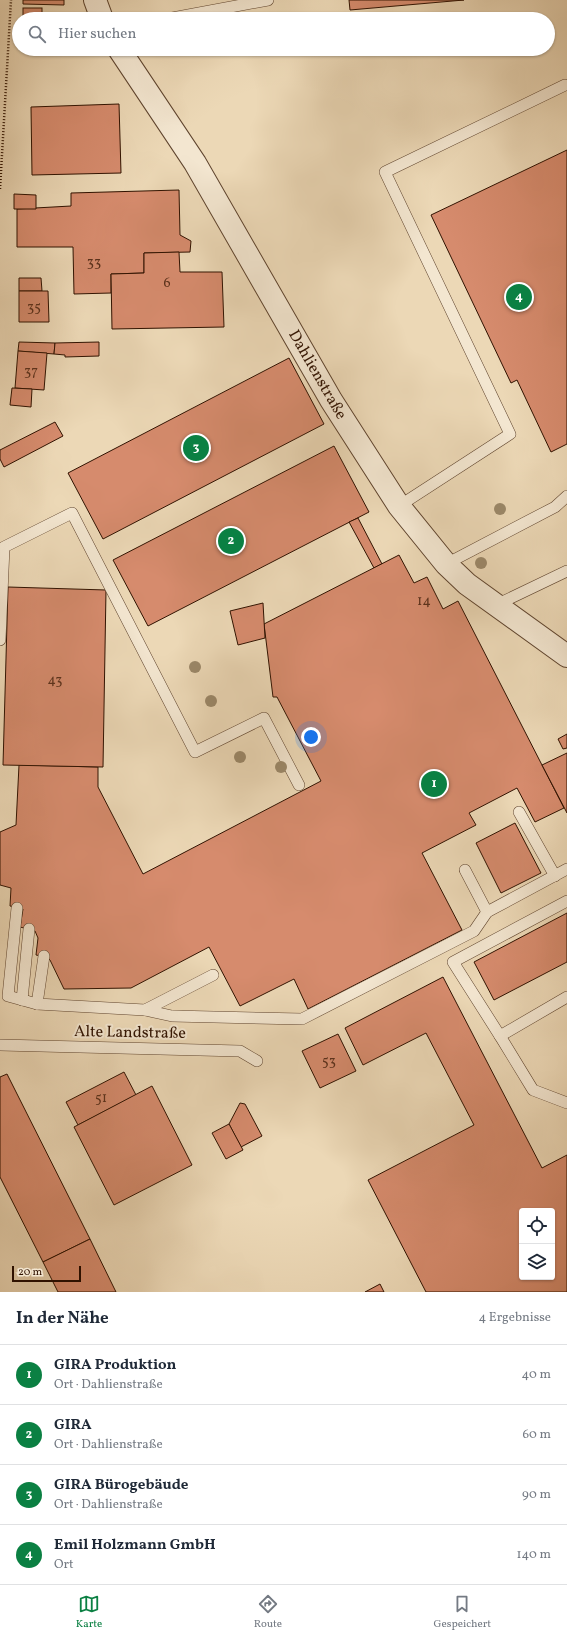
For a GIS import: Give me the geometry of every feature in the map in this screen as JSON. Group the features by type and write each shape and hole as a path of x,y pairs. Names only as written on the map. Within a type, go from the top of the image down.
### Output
{"street":[{"path":"95,0 99,12"},
{"name":"Dahlienstraße","path":"124,56 196,163 331,400 397,503 446,564 467,584 567,656"}],"lane":[{"path":"204,12 268,0"},
{"path":"397,503 510,434 385,172 565,85"},
{"path":"446,564 555,507 567,496"},
{"path":"0,640 4,547 72,513 195,752 264,718 299,785"},
{"path":"496,605 567,571"},
{"path":"519,812 555,876"},
{"path":"18,908 4,993 37,1004 145,1010 172,1016 302,1019 474,931 487,912 567,869"},
{"path":"465,870 487,912"},
{"path":"567,901 453,962 534,1090 567,1103"},
{"path":"22,1000 30,929"},
{"path":"37,1004 44,956"},
{"path":"145,1010 213,975"},
{"path":"500,1036 567,997"},
{"name":"Alte Landstraße","path":"0,1045 240,1051 257,1061"}],"path":[{"path":"0,189 11,0"}],"building":[{"path":"23,0 64,0 64,5 23,4"},
{"path":"349,0 464,0 350,10"},
{"path":"23,8 42,8 42,12 23,12"},
{"path":"119,104 121,173 32,175 31,107"},
{"path":"567,150 567,444 551,452 517,380 511,383 431,215"},
{"path":"179,190 180,235 191,241 190,252 144,253 144,273 111,274 111,293 74,294 73,247 17,247 17,209 71,206 71,193"},
{"path":"14,194 36,195 36,209 14,209"},
{"path":"179,252 180,272 222,272 224,327 112,329 111,274 144,273 144,253"},
{"path":"19,278 41,278 42,291 19,291"},
{"path":"19,291 48,291 49,322 19,322"},
{"path":"19,342 55,343 54,354 18,351"},
{"path":"99,342 99,356 65,357 65,355 54,354 55,343"},
{"path":"18,351 47,353 44,390 15,388"},
{"path":"289,358 324,424 103,539 68,473"},
{"path":"12,388 32,389 31,407 10,405"},
{"path":"55,422 63,436 4,467 0,459 0,450"},
{"path":"334,446 369,512 148,626 113,560"},
{"path":"358,518 382,564 374,568 349,522"},
{"path":"399,555 414,583 427,577 443,609 458,601 564,808 535,822 517,788 469,813 476,825 422,853 462,930 308,1009 294,979 240,1006 209,947 131,988 64,989 50,960 47,957 36,955 38,938 35,931 20,927 23,909 10,906 11,888 0,885 0,832 16,825 19,765 98,767 98,787 143,874 321,781 277,697 273,697 264,624"},
{"path":"8,587 106,590 103,767 3,765"},
{"path":"263,603 265,638 238,645 230,611"},
{"path":"567,734 567,748 563,749 558,739"},
{"path":"567,753 567,813 542,765"},
{"path":"515,823 541,873 501,893 476,843"},
{"path":"567,913 567,962 494,1000 474,962"},
{"path":"443,977 542,1168 567,1155 567,1292 426,1292 368,1180 474,1125 426,1033 363,1065 345,1028"},
{"path":"338,1034 356,1071 320,1088 302,1051"},
{"path":"124,1072 136,1095 78,1125 66,1102"},
{"path":"7,1074 90,1239 43,1262 0,1177 0,1077"},
{"path":"152,1086 192,1165 114,1205 74,1127"},
{"path":"240,1103 245,1104 262,1136 241,1147 229,1124"},
{"path":"229,1124 243,1150 226,1159 212,1133"},
{"path":"90,1239 116,1292 58,1292 43,1262"},
{"path":"380,1284 384,1292 365,1292"}],"place":[{"name":"Emil Holzmann GmbH","path":"519,297"},
{"name":"GIRA Bürogebäude","path":"196,448"},
{"name":"GIRA","path":"231,541"},
{"name":"GIRA Produktion","path":"434,784"}]}
